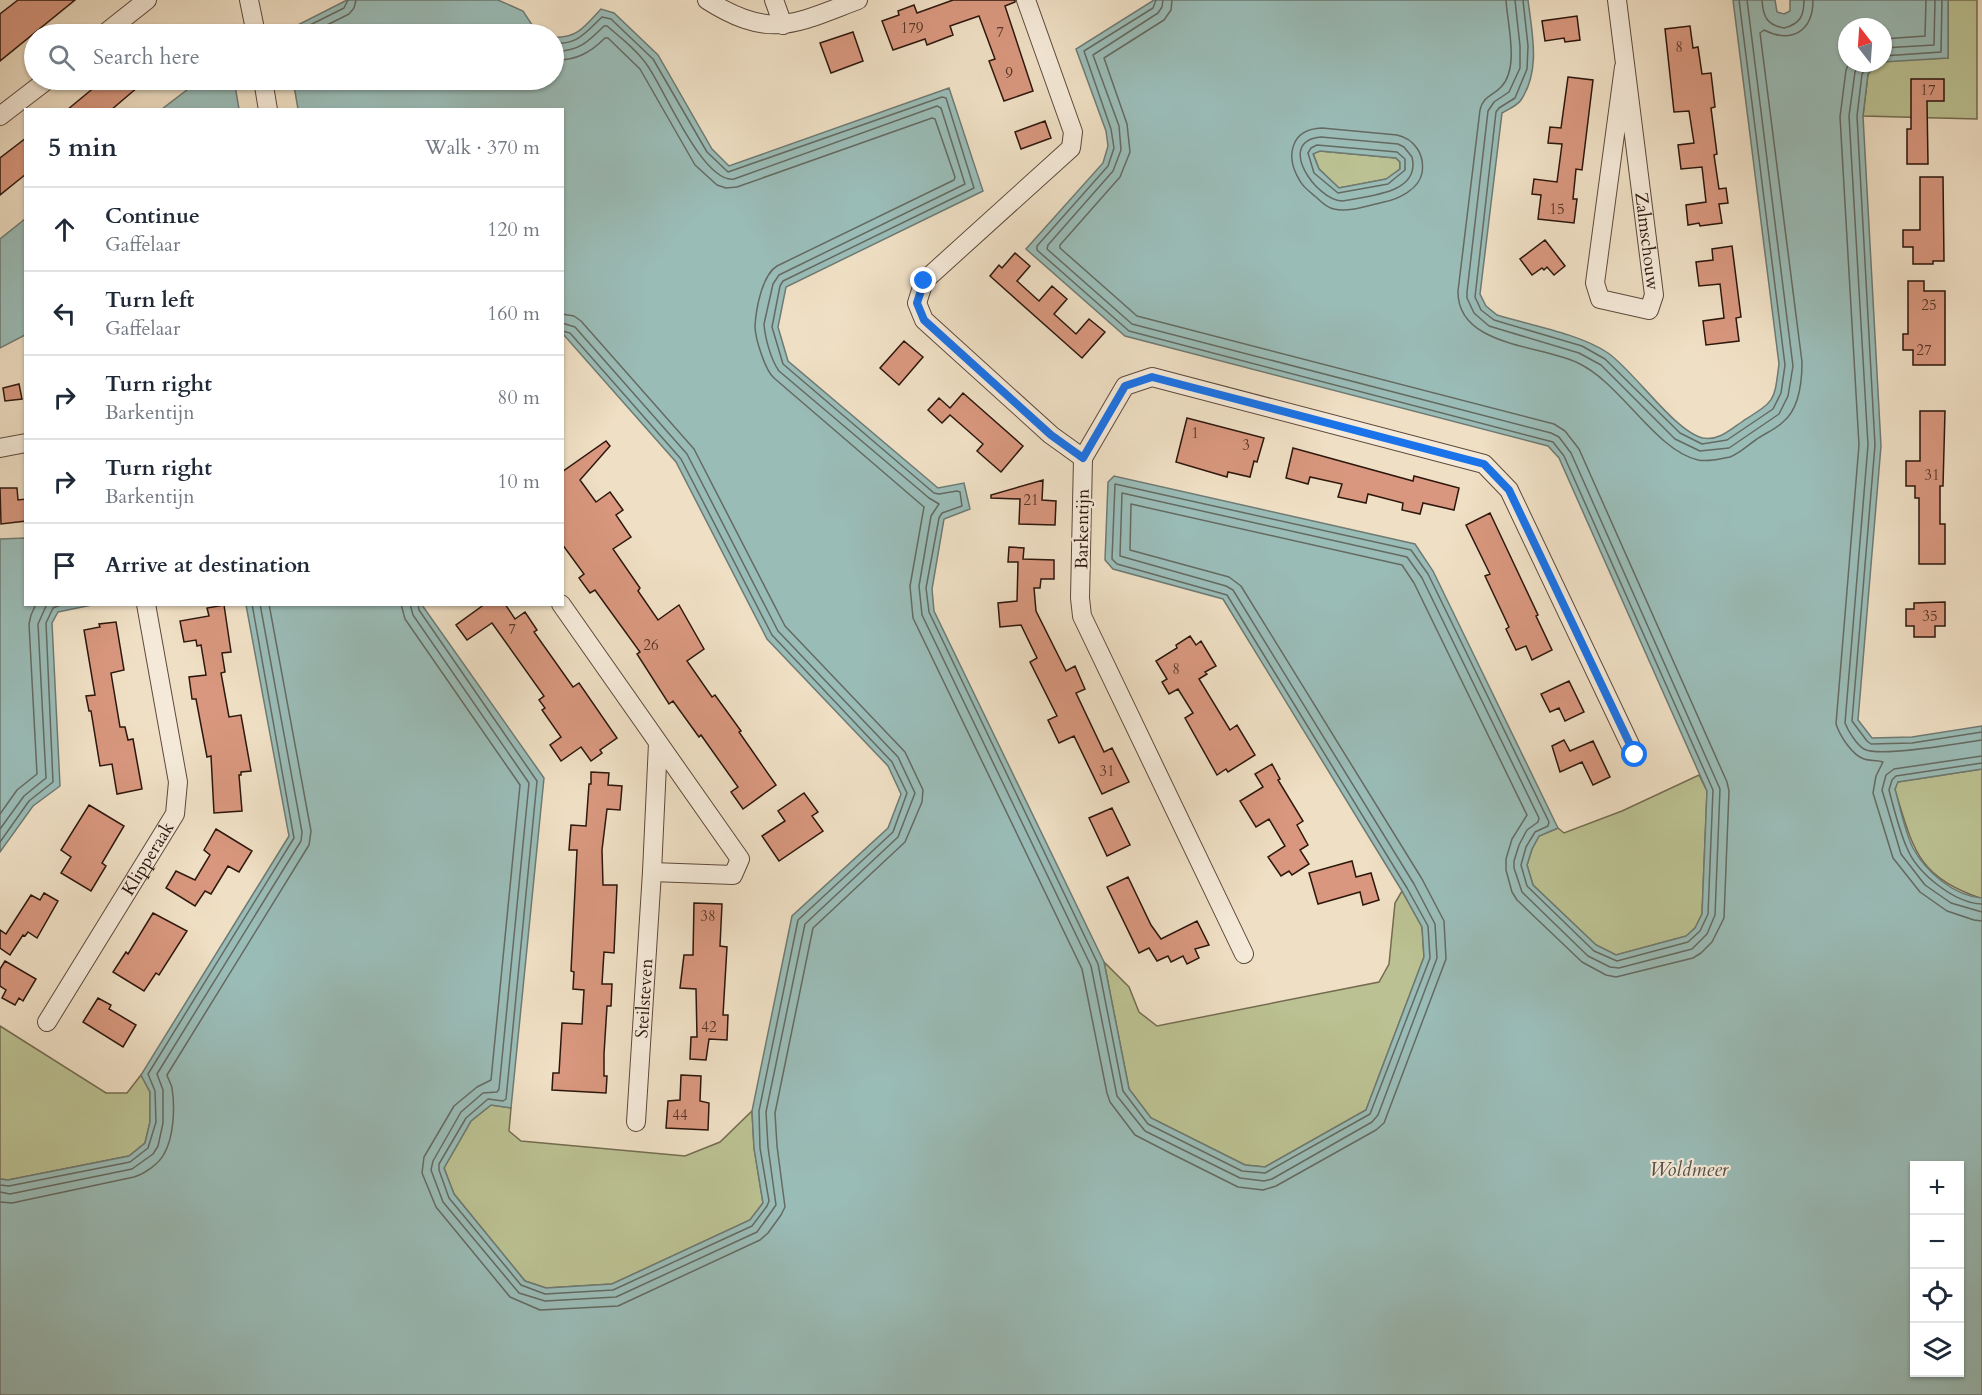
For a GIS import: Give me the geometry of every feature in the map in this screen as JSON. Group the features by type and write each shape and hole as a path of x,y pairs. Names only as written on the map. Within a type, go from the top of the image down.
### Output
{"street":[{"path":"117,24 147,0"},
{"path":"707,0 729,14 756,24 783,25 858,0"},
{"path":"774,0 783,25"},
{"path":"1026,0 1073,132 1071,148 924,281 917,303 924,320 1051,435 1083,458 1125,386 1152,377 1484,464 1509,490 1635,755"},
{"name":"Zalmschouw","path":"1617,0 1654,295 1648,310 1600,299 1595,284 1624,67"},
{"path":"253,1 255,24"},
{"path":"0,116 34,90"},
{"path":"265,90 268,108"},
{"path":"0,448 24,443"},
{"name":"Barkentijn","path":"1083,458 1080,598 1082,616 1244,954"},
{"name":"Klipperaak","path":"47,1022 175,814 178,782 146,606"},
{"path":"562,606 740,859 733,875 652,872"},
{"name":"Steilsteven","path":"636,1122 658,743"}],"green space":[{"path":"1948,0 1977,0 1977,119 1863,116 1870,72 1892,72 1892,61 1948,58"},
{"path":"1320,151 1396,158 1400,162 1400,169 1387,179 1339,188 1319,169 1313,153"},
{"path":"1982,769 1982,898 1980,898 1959,890 1930,870 1913,844 1895,790 1897,782"},
{"path":"1699,775 1707,791 1702,914 1695,928 1687,936 1616,955 1596,945 1533,885 1527,865 1539,836 1558,828 1564,833 1622,811"},
{"path":"1402,891 1422,927 1424,957 1366,1110 1265,1167 1245,1165 1151,1118 1129,1089 1104,962 1129,987 1139,1012 1157,1026 1379,982 1389,964 1395,903"},
{"path":"0,1026 106,1093 127,1093 141,1075 150,1092 150,1122 145,1143 129,1156 8,1180 0,1179"},
{"path":"491,1105 511,1108 509,1131 521,1141 685,1156 720,1142 752,1111 754,1148 763,1203 750,1220 612,1284 546,1288 525,1281 454,1194 444,1168 471,1121"}],"water":[{"path":"347,0 498,0 523,11 531,24 300,24"},
{"name":"Woldmeer","path":"1154,0 1528,0 1533,38 1533,64 1527,88 1521,100 1502,113 1480,294 1486,306 1497,315 1569,335 1597,346 1618,362 1680,425 1703,438 1714,438 1724,434 1768,404 1776,386 1779,364 1733,0 1775,0 1777,12 1784,14 1790,11 1790,0 1948,0 1948,58 1892,61 1892,18 1838,18 1838,72 1870,72 1863,116 1881,446 1858,720 1872,738 1912,737 1982,726 1982,769 1898,782 1895,789 1910,842 1925,866 1951,888 1982,898 1982,1395 0,1395 0,1179 8,1180 129,1156 145,1143 150,1122 150,1092 141,1075 289,836 246,606 423,606 544,778 511,1108 491,1105 471,1121 444,1168 454,1194 525,1281 546,1288 612,1284 750,1220 763,1203 754,1148 752,1111 792,916 888,828 901,794 888,766 767,639 676,462 564,335 564,108 298,108 295,90 564,90 564,37 580,30 601,9 614,13 658,55 712,149 729,166 949,88 983,191 786,287 778,327 788,361 938,488 964,483 970,509 944,519 932,589 934,611 1104,962 1129,1089 1151,1118 1245,1165 1265,1167 1366,1110 1424,957 1422,927 1402,891 1223,599 1113,569 1105,560 1108,482 1114,476 1415,544 1433,571 1558,828 1539,836 1532,849 1527,865 1533,885 1596,945 1616,955 1686,936 1695,928 1702,914 1707,791 1559,458 1548,446 1125,336 1026,249 1103,163 1108,146 1106,131 1076,49","holes":["1320,151 1396,158 1400,162 1400,169 1386,179 1339,188 1319,169 1313,154"]},
{"path":"187,90 236,90 239,108 163,108"},
{"path":"24,220 24,336 0,348 0,239"},
{"path":"24,538 24,606 87,606 58,612 52,623 60,786 33,806 0,852 0,539"}],"building":[{"path":"18,0 75,0 45,24 24,24 24,41 0,61 0,14"},
{"path":"953,0 1015,0 1005,6 1033,91 1004,101 989,61 995,59 979,16 950,26 953,35 927,45 925,39 893,50 882,21 899,15 898,11 914,5 917,13"},
{"path":"1577,16 1580,40 1565,42 1564,38 1545,41 1542,21"},
{"path":"1690,26 1693,48 1698,47 1702,74 1711,73 1715,107 1711,108 1717,154 1714,155 1719,189 1726,188 1728,203 1719,204 1722,223 1700,226 1699,223 1688,225 1686,205 1706,202 1702,167 1681,169 1678,145 1694,143 1689,111 1674,112 1665,29"},
{"path":"853,32 863,61 831,73 820,43"},
{"path":"1568,77 1593,80 1582,170 1576,169 1573,199 1577,199 1574,223 1538,219 1541,195 1532,194 1534,179 1557,182 1562,144 1548,143 1550,127 1561,128"},
{"path":"1911,79 1944,79 1944,101 1927,101 1928,164 1907,164 1907,129 1911,129"},
{"path":"91,90 134,90 113,108 69,108"},
{"path":"1045,121 1051,138 1021,149 1015,132"},
{"path":"24,140 24,176 0,195 0,158"},
{"path":"1920,177 1943,177 1944,261 1933,261 1933,264 1913,264 1913,247 1903,247 1903,230 1920,230"},
{"path":"1545,240 1565,266 1554,275 1547,267 1532,275 1520,259"},
{"path":"1732,246 1741,317 1736,318 1739,341 1706,345 1703,321 1724,318 1720,284 1699,286 1696,262 1713,260 1712,249"},
{"path":"1015,253 1030,266 1017,281 1039,301 1052,286 1067,299 1054,314 1076,334 1089,319 1105,332 1082,358 990,276 999,265 1002,268"},
{"path":"1908,281 1924,281 1924,291 1945,291 1945,365 1913,365 1913,350 1903,350 1903,334 1908,334"},
{"path":"904,341 923,357 899,385 880,368"},
{"path":"19,384 22,399 5,401 3,388"},
{"path":"963,393 1023,446 1001,472 977,451 983,444 950,415 942,423 928,410 939,398 950,408"},
{"path":"1920,411 1945,411 1940,524 1945,524 1945,564 1919,564 1919,498 1915,498 1915,486 1906,486 1906,461 1920,461"},
{"path":"1187,418 1264,438 1250,477 1228,472 1227,477 1176,462"},
{"path":"606,441 610,446 580,480 596,502 610,492 623,510 616,515 631,537 613,549 640,588 638,591 658,620 679,605 704,649 687,661 712,697 715,695 741,731 739,732 776,785 743,809 731,792 738,787 701,735 699,737 673,701 669,704 637,654 640,652 595,590 590,593 579,578 584,574 564,547 564,471"},
{"path":"1293,448 1413,481 1414,476 1459,488 1454,510 1423,503 1420,514 1402,510 1403,503 1368,494 1366,503 1338,497 1342,484 1310,477 1308,484 1286,478"},
{"path":"1043,480 1042,500 1056,501 1055,525 1019,524 1020,499 991,498 991,495"},
{"path":"0,488 17,488 18,500 24,499 24,521 1,524"},
{"path":"1490,513 1552,650 1532,660 1526,646 1516,650 1506,629 1509,627 1485,576 1490,574 1466,525"},
{"path":"1009,547 1024,548 1023,559 1054,560 1054,579 1041,579 1040,588 1034,588 1036,611 1066,671 1075,666 1085,689 1076,693 1104,752 1112,748 1129,782 1102,794 1074,736 1059,743 1048,720 1057,716 1030,662 1037,658 1021,625 1000,627 998,603 1017,601 1018,562 1008,562"},
{"path":"1945,602 1945,626 1935,626 1935,637 1914,637 1914,626 1906,626 1906,609 1914,609 1914,603"},
{"path":"224,606 231,652 222,653 225,672 221,673 229,717 241,715 251,771 241,772 239,775 242,811 214,813 211,756 207,757 196,699 192,699 189,677 206,675 201,645 197,646 196,640 184,642 180,621 209,616 207,608"},
{"path":"482,606 506,606 515,619 525,612 537,630 534,632 573,687 579,683 617,738 600,750 602,753 591,761 581,747 561,761 550,745 561,737 542,710 545,708 539,700 544,696 492,623 467,640 456,625"},
{"path":"116,622 124,670 111,673 120,727 125,727 128,740 133,739 142,789 117,794 112,764 100,766 91,711 89,711 86,696 95,695 84,630 100,627 99,624"},
{"path":"1190,636 1196,645 1201,641 1216,666 1205,672 1207,674 1199,679 1230,730 1237,725 1255,755 1228,772 1226,769 1217,775 1185,718 1193,713 1178,689 1169,694 1162,682 1167,679 1156,661 1177,648 1176,645"},
{"path":"1569,681 1584,712 1565,721 1559,708 1550,712 1541,694"},
{"path":"1564,740 1570,751 1593,741 1610,777 1593,785 1582,762 1560,772 1552,746"},
{"path":"1272,764 1280,779 1278,780 1303,821 1297,825 1308,845 1300,850 1309,864 1292,875 1289,871 1281,876 1268,857 1285,846 1269,819 1256,827 1240,801 1263,787 1255,774"},
{"path":"591,772 609,773 608,785 622,786 620,810 607,809 602,850 603,885 617,885 614,953 604,952 602,984 612,984 611,1006 607,1006 604,1054 604,1076 607,1076 606,1093 552,1090 553,1073 559,1073 562,1023 582,1024 584,990 573,989 574,972 571,971 577,850 569,850 571,825 586,826"},
{"path":"804,793 818,812 812,816 823,831 779,861 762,836 785,821 778,811"},
{"path":"89,805 124,826 102,863 106,866 91,891 61,873 71,857 61,850"},
{"path":"1112,808 1130,845 1107,856 1089,818"},
{"path":"216,829 252,851 239,872 228,866 211,894 205,891 195,906 166,888 176,871 195,880 210,855 204,850"},
{"path":"1352,861 1356,877 1371,873 1379,900 1363,905 1360,892 1318,904 1309,873"},
{"path":"1128,877 1151,925 1161,939 1197,921 1209,945 1195,949 1199,958 1187,964 1183,956 1171,962 1168,956 1157,961 1149,948 1139,953 1107,887"},
{"path":"44,893 58,901 37,938 28,932 25,936 23,935 10,955 0,948 0,930 6,934 31,895 40,900"},
{"path":"694,903 722,904 720,946 727,947 723,1015 728,1015 727,1040 709,1039 706,1060 690,1059 691,1037 697,1037 696,989 680,988 684,955 693,955"},
{"path":"153,913 187,931 159,975 156,973 144,991 113,972 126,952 128,954"},
{"path":"5,961 36,979 23,1001 19,998 15,1005 2,998 6,990 0,986 0,969"},
{"path":"98,998 111,1005 109,1009 136,1025 123,1047 83,1022"},
{"path":"681,1075 701,1076 700,1101 709,1103 708,1130 666,1128 668,1101 680,1100"}],"route":[{"path":"924,281 917,303 924,320 1051,435 1083,458 1125,386 1152,377 1484,464 1509,490 1635,755"}]}
